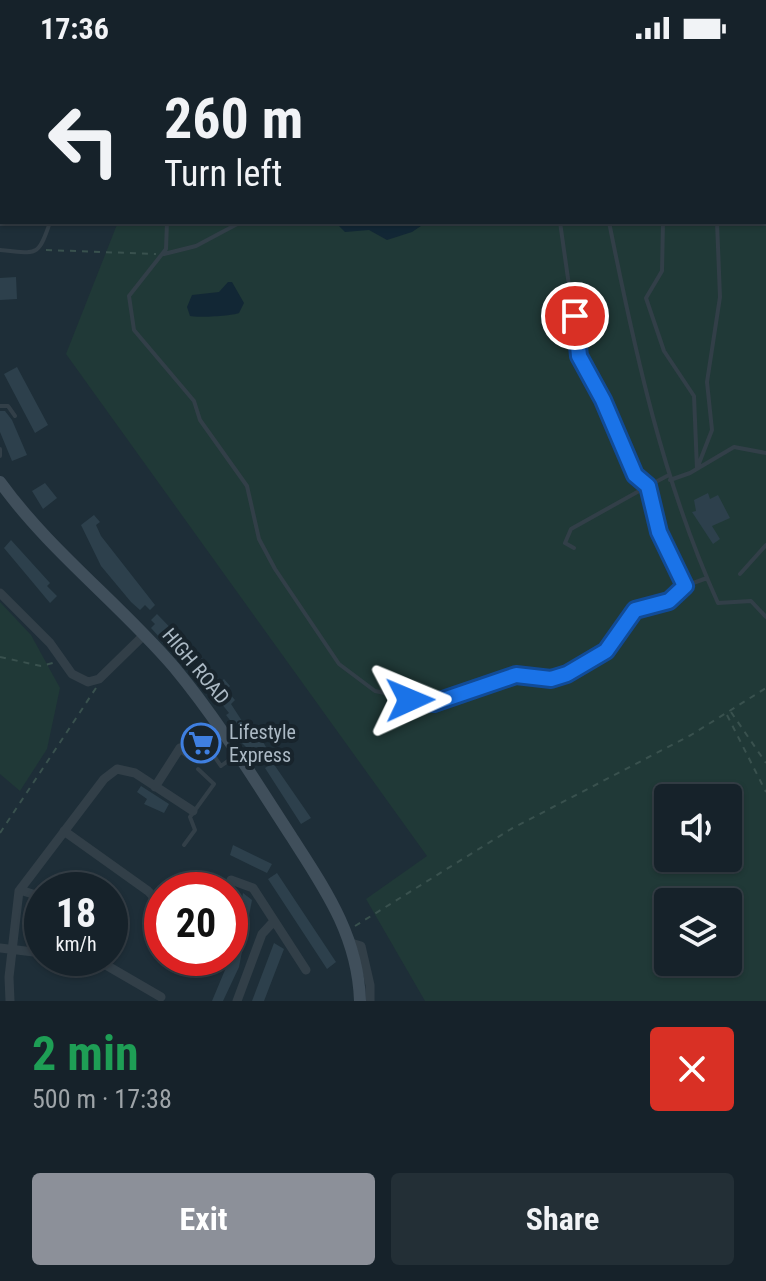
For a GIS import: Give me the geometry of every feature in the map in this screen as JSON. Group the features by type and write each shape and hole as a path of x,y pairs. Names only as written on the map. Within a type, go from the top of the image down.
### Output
{"main road":[{"name":"HIGH ROAD","path":"0,482 23,511 144,635 222,730 330,897 349,936 360,1001"}],"street":[{"path":"0,593 50,643 61,661 88,682 99,679 144,635"},
{"path":"155,787 180,748 193,757"},
{"path":"10,1001 11,949 20,890 104,779 117,769 135,773 193,811"},
{"path":"64,831 144,888"},
{"path":"248,886 253,888 306,970"},
{"path":"20,890 24,891"},
{"path":"237,1001 262,934 274,921"},
{"name":"HIGH ROAD","path":"349,936 365,954 370,1001"},
{"path":"0,948 24,951"},
{"path":"125,976 161,997"}],"lane":[{"path":"0,250 35,253 41,249 49,224"},
{"path":"167,224 169,235 164,254 129,296 134,330 194,401 203,425 243,478 253,500 259,539 275,569 339,664 375,691 434,703 516,675 557,678 606,651 635,610 669,601 685,586 707,578"},
{"path":"164,254 196,246 237,224"},
{"path":"560,224 579,356 603,400 635,475 648,486 659,532 685,586"},
{"path":"609,224 668,478 707,578 718,603 751,601 766,617"},
{"path":"663,224 662,271 647,294 647,305 664,351 694,396 697,469"},
{"path":"697,469 712,430 707,382 720,297 717,224"},
{"path":"0,406 8,406 15,416"},
{"path":"574,548 565,543 571,529 648,486 697,469 734,447 766,453"},
{"path":"0,449 0,456"},
{"path":"740,574 766,545"},
{"path":"222,730 205,743 221,766 238,754"},
{"path":"184,845 195,830 189,820 193,811 214,784 198,769"}],"path":[{"path":"41,249 164,254"},
{"path":"0,657 41,666 61,661"},
{"path":"0,833 22,795 94,694 99,679"},
{"path":"349,936 511,829 729,714 766,688"},
{"path":"729,714 766,763"},
{"path":"729,714 766,792"}],"green space":[{"path":"117,224 766,224 766,1001 425,1001 366,899 427,856 66,354"},
{"path":"0,602 31,635 60,688 47,749 20,791 0,774"}],"water":[{"path":"337,224 424,224 412,232 387,240 369,230 345,232"},
{"path":"228,282 232,282 244,303 239,313 190,316 187,307 192,295 219,292"}],"building":[{"path":"16,277 17,299 0,300 0,278"},
{"path":"17,367 48,425 35,433 4,374"},
{"path":"0,411 5,411 12,420 27,455 12,461 0,432"},
{"path":"45,483 57,498 43,509 32,491"},
{"path":"708,493 710,499 718,495 730,518 712,526 720,539 713,544 692,512 696,511 694,500"},
{"path":"94,515 100,522 96,525 101,536 155,605 150,610 145,605 140,610 131,602 101,566 81,525"},
{"path":"11,540 50,583 47,586 57,596 50,603 4,548"},
{"path":"157,614 189,647 192,645 221,682 224,679 230,686 226,690 235,700 231,704 255,741 260,737 266,747 254,755 238,739 236,735 240,733 226,715 229,713 221,703 216,706 211,699 213,696 151,628 155,624 151,620"},
{"path":"273,763 311,818 301,824 265,768"},
{"path":"141,786 169,804 164,813 144,804 147,799 137,792"},
{"path":"233,845 272,864 267,873 230,855"},
{"path":"277,873 336,962 327,969 268,879"},
{"path":"248,897 252,900 248,921"},
{"path":"274,943 284,949 264,1001 252,1001"},
{"path":"222,976 235,976 223,1001 212,1001"}],"place":[{"name":"Lifestyle Express","path":"201,743"}],"route":[{"path":"410,700 434,703 516,675 530,674 551,679 567,674 606,651 635,610 669,601 683,591 685,586 672,553 656,525 648,486 637,479 611,426 603,400 579,356 575,316"}]}
